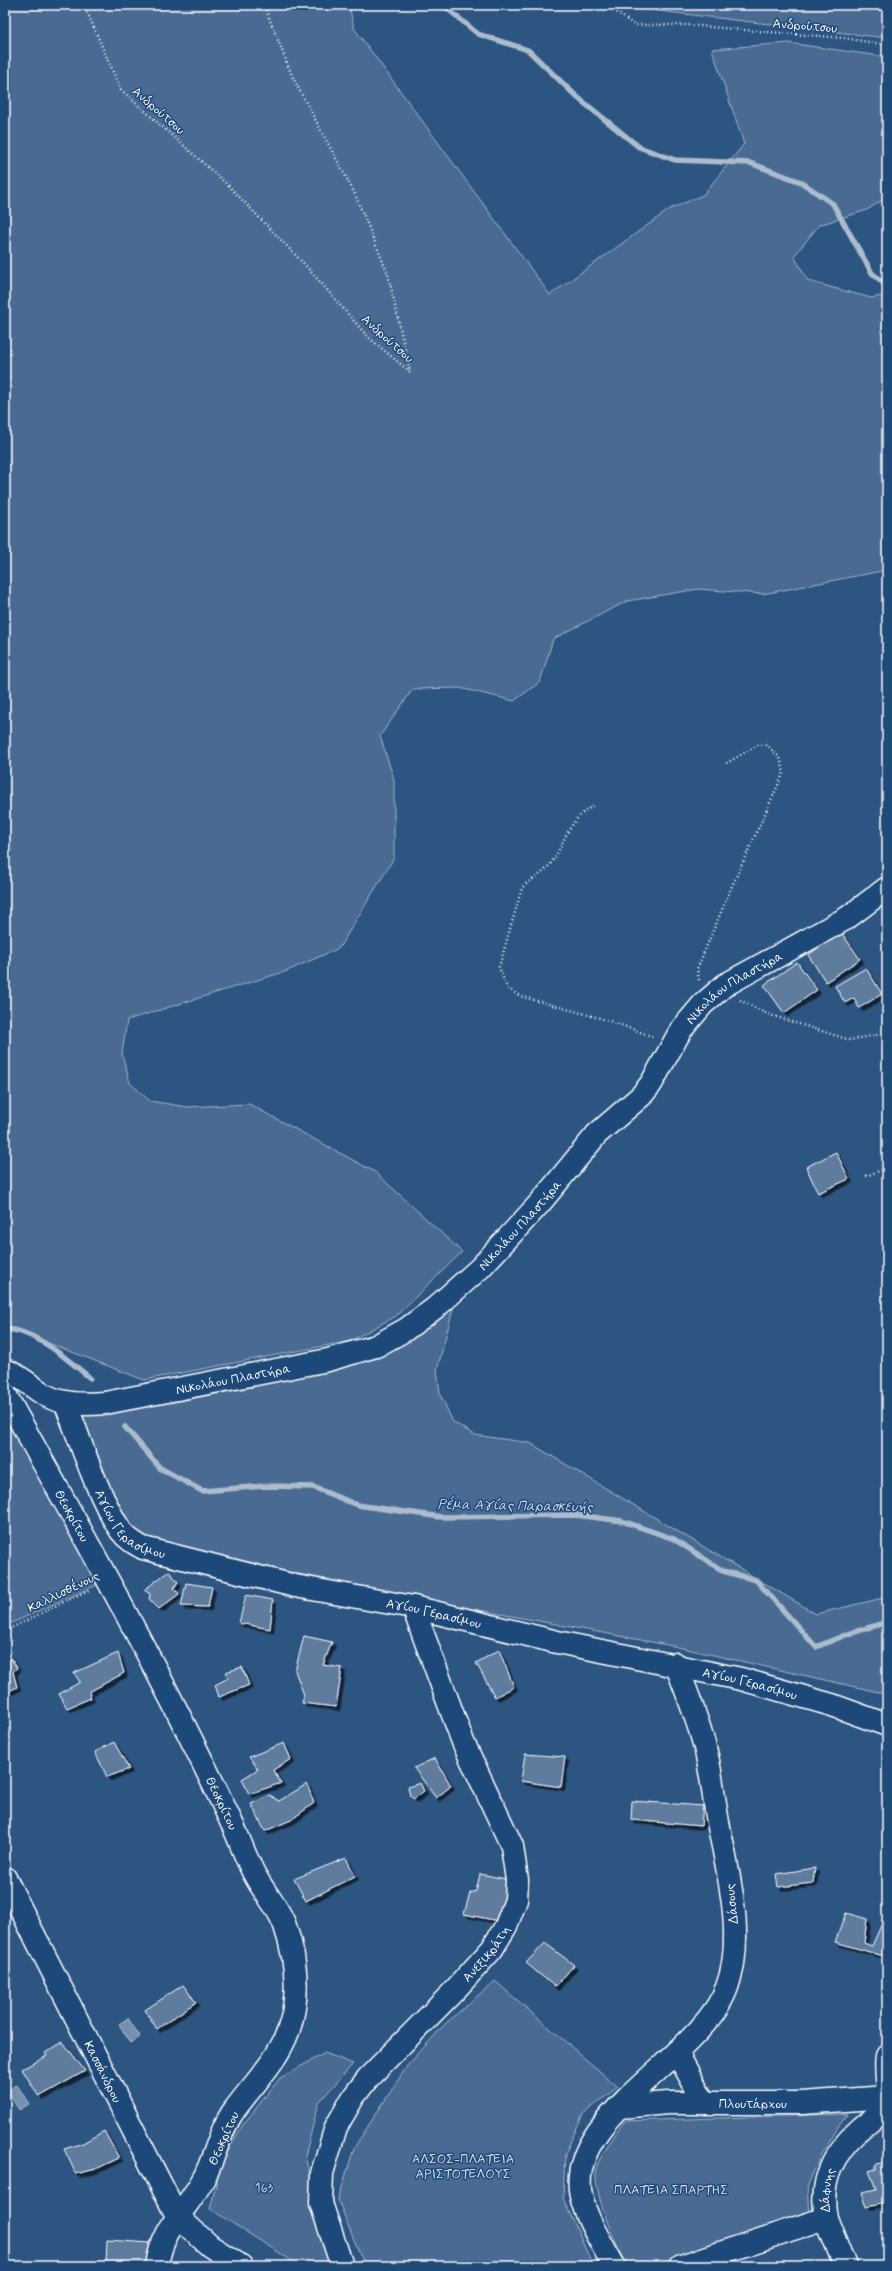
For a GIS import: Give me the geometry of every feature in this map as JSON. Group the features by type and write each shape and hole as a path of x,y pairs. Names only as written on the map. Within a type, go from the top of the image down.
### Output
{"street":[{"name":"Νικολάου Πλαστήρα","path":"5,1370 19,1375 39,1392 65,1402 76,1404 105,1403 328,1360 376,1346 405,1330 435,1308 480,1268 540,1203 598,1134 641,1096 658,1072 672,1044 703,1004 726,985 847,918 887,888"},
{"name":"Θεοκρίτου","path":"5,1394 108,1580 197,1748 258,1881 283,1920 290,1942 294,1970 295,2002 285,2040 268,2068 229,2118 204,2178 178,2216"},
{"name":"Αγίου Γερασίμου","path":"65,1402 108,1505 121,1530 134,1544 155,1551 296,1586 413,1608 557,1642 676,1664 741,1679 824,1702 887,1725"},
{"name":"Ανεξικράτη","path":"342,2266 321,2203 322,2173 336,2127 351,2101 368,2078 420,2026 492,1949 510,1918 517,1890 515,1858 507,1833 463,1742 413,1608"},
{"name":"Δάσους","path":"614,2266 585,2207 580,2178 583,2163 593,2140 619,2107 677,2053 701,2028 722,1999 731,1976 735,1946 733,1912 726,1861 704,1745 676,1664"},
{"name":"Κασσάνδρου","path":"5,1878 178,2216 210,2246 241,2266"},
{"path":"677,2053 704,2102"},
{"path":"887,2056 885,2065 887,2097"},
{"name":"Πλουτάρχου","path":"619,2107 647,2104 704,2102 802,2103 887,2097"},
{"name":"Δάφνης","path":"681,2266 826,2218 824,2191 828,2170 841,2149 877,2113 887,2097"},
{"path":"157,2266 160,2250 166,2234 178,2216"},
{"path":"826,2218 845,2266"}],"path":[{"name":"Ανδρούτσου","path":"84,5 121,90 228,184 306,266 368,337 410,372 388,274 354,192 294,78 264,5"},
{"name":"Ανδρούτσου","path":"607,5 634,25 688,25 764,31 844,38 887,45"},
{"path":"703,1004 697,969 732,886 784,772 780,758 767,745 758,745 725,764"},
{"path":"594,806 583,812 573,824 546,870 529,880 522,888 499,967 507,988 520,996 610,1021 672,1044"},
{"path":"726,985 743,1003 767,1014 850,1040 887,1033"},
{"path":"866,1176 887,1168"},
{"name":"Καλλισθένους","path":"5,1631 108,1580"}],"green space":[{"path":"5,5 349,5 354,28 550,295 670,209 703,195 744,144 712,49 788,43 887,57 887,197 867,210 819,225 794,256 808,281 871,298 887,295 887,570 763,594 698,589 627,601 553,639 540,682 514,701 460,688 413,689 380,736 394,779 394,858 339,948 287,971 127,1020 122,1054 130,1083 150,1101 187,1107 249,1104 375,1172 462,1252 396,1316 350,1341 144,1380 5,1326"},
{"path":"630,5 887,5 887,38 633,8"},
{"path":"454,1305 437,1370 440,1394 453,1422 475,1435 530,1443 816,1614 887,1597 887,1694 673,1646 420,1599 156,1544 136,1536 124,1524 109,1495 79,1414 368,1356"},
{"path":"5,1394 108,1580 5,1626"},
{"name":"ΑΛΣΟΣ-ΠΛΑΤΕΙΑ ΑΡΙΣΤΟΤΕΛΟΥΣ","path":"495,1981 618,2087 583,2114 565,2154 563,2198 593,2266 367,2266 360,2255 338,2200 354,2148 407,2066 445,2024"},
{"name":"163","path":"325,2053 353,2064 319,2102 305,2156 334,2266 300,2266 210,2209 221,2164 242,2126 280,2078"},
{"name":"ΠΛΑΤΕΙΑ ΣΠΑΡΤΗΣ","path":"847,2114 821,2154 808,2185 810,2217 663,2266 629,2266 618,2246 606,2218 601,2204 596,2178 596,2168 604,2152 624,2121"}],"shaded area":[{"path":"128,2018 140,2037 130,2043 119,2024"},
{"path":"17,2085 29,2104 19,2110 7,2091"}],"building":[{"path":"841,932 860,959 826,982 808,955"},
{"path":"797,962 817,990 784,1013 764,985"},
{"path":"866,968 882,994 859,1008 854,998 845,1003 835,986"},
{"path":"836,1152 849,1179 818,1193 806,1167"},
{"path":"169,1571 178,1582 174,1588 179,1594 159,1609 149,1599 150,1594 144,1590"},
{"path":"186,1583 212,1587 208,1607 181,1606"},
{"path":"246,1595 273,1600 270,1629 239,1623"},
{"path":"304,1636 332,1642 323,1665 342,1668 336,1707 302,1703 304,1695 295,1671"},
{"path":"499,1650 514,1687 495,1697 476,1663"},
{"path":"6,1651 17,1668 13,1672 17,1687 5,1693"},
{"path":"118,1653 124,1673 89,1692 91,1698 67,1708 59,1694 80,1682 74,1673"},
{"path":"242,1667 249,1685 219,1697 215,1685 228,1678 226,1672"},
{"path":"114,1742 129,1769 107,1777 95,1752"},
{"path":"284,1743 291,1759 273,1770 281,1783 249,1794 242,1779 258,1769 249,1757"},
{"path":"525,1754 565,1757 561,1787 521,1781"},
{"path":"435,1758 451,1786 436,1798 414,1768"},
{"path":"420,1783 424,1791 414,1799 410,1796 408,1787"},
{"path":"307,1784 314,1803 291,1820 265,1831 251,1804 270,1795 279,1801"},
{"path":"632,1801 703,1806 701,1826 631,1820"},
{"path":"346,1858 355,1876 306,1901 294,1879"},
{"path":"815,1868 813,1883 778,1887 776,1874"},
{"path":"480,1874 511,1880 503,1922 464,1914 470,1893 476,1891"},
{"path":"846,1913 867,1919 864,1943 872,1946 883,1921 887,1923 887,1957 835,1942"},
{"path":"545,1943 574,1965 555,1987 526,1963"},
{"path":"183,1985 196,2002 157,2029 145,2010"},
{"path":"63,2042 85,2071 39,2097 22,2069 47,2056 45,2053"},
{"path":"104,2131 119,2158 96,2169 76,2174 64,2149 83,2143"},
{"path":"887,2162 887,2203 867,2207 862,2192 876,2189 869,2171 876,2169 876,2164"},
{"path":"107,2240 150,2243 149,2266 106,2266"}],"waterway":[{"path":"443,5 478,34 528,50 577,97 639,147 675,160 750,163 801,182 833,204 872,273 887,286"},
{"path":"5,1329 28,1334 39,1340 61,1354 90,1378"},
{"name":"Ρέμα Αγίας Παρασκευής","path":"125,1427 160,1468 202,1491 265,1486 313,1487 357,1505 441,1517 576,1515 622,1521 674,1539 723,1571 756,1580 816,1647 848,1634 887,1622"}]}
